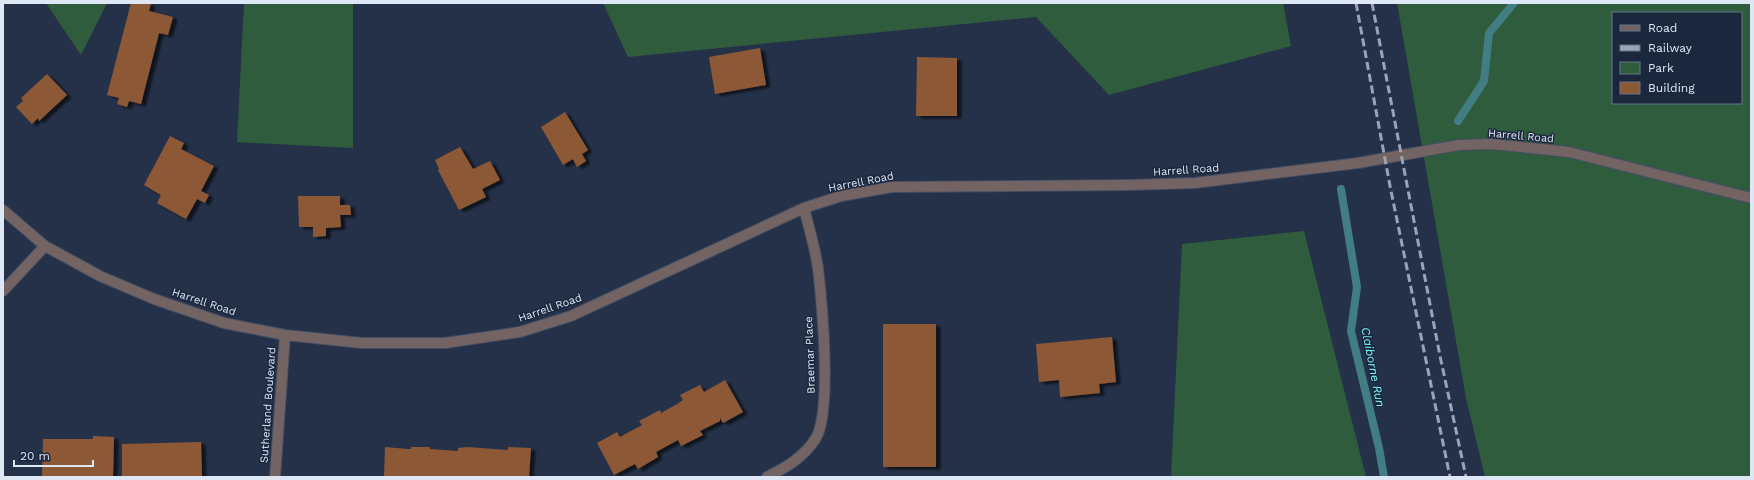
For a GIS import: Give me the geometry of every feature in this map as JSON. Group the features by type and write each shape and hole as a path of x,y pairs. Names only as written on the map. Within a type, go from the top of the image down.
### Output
{"street":[{"name":"Harrell Road","path":"3,210 45,246 100,276 154,299 224,323 285,335 362,342 444,343 520,332 571,316 804,208 841,196 892,187 1195,183 1358,163 1459,145 1491,144 1568,152 1751,198"},
{"name":"Braemar Place","path":"767,477 788,467 804,454 816,437 824,417 824,358 818,267 804,208"},
{"path":"3,291 45,246"},
{"name":"Sutherland Boulevard","path":"275,477 285,335"}],"green space":[{"path":"46,3 107,3 81,55"},
{"path":"244,3 353,3 353,148 237,142"},
{"path":"603,3 1283,3 1291,46 1109,95 1036,17 628,57"},
{"path":"1397,3 1751,3 1751,477 1485,477 1466,398"},
{"path":"1304,231 1366,477 1171,477 1182,244"}],"building":[{"path":"131,3 151,3 149,11 173,17 168,35 159,33 141,104 129,101 127,107 117,104 119,98 107,95"},
{"path":"760,48 766,85 715,94 709,57"},
{"path":"917,57 957,58 957,116 916,116"},
{"path":"47,74 67,95 39,121 38,118 32,124 16,107 23,101 21,98"},
{"path":"565,112 588,150 582,154 586,161 577,167 573,159 563,165 541,127"},
{"path":"170,136 184,143 181,149 214,166 201,191 209,195 205,203 197,199 186,219 157,203 161,195 144,185"},
{"path":"460,147 473,169 490,161 500,180 482,189 486,197 459,210 438,170 439,169 435,160"},
{"path":"298,196 340,196 340,205 350,205 351,215 340,215 341,227 326,228 326,236 313,237 313,227 299,227"},
{"path":"883,324 936,324 936,467 883,467"},
{"path":"1112,337 1116,382 1099,384 1100,393 1060,397 1059,380 1039,382 1036,344"},
{"path":"725,380 743,412 723,423 720,418 720,421 700,431 703,435 681,446 678,440 656,452 658,457 638,469 635,464 614,475 597,443 617,432 620,437 642,425 639,421 660,410 661,413 677,404 683,400 680,395 700,385 704,392"},
{"path":"93,436 114,437 113,477 42,477 43,439 93,439"},
{"path":"201,442 202,477 122,477 122,444"},
{"path":"385,447 411,449 411,447 430,447 430,449 458,451 458,448 467,447 508,450 508,447 531,448 529,477 384,477"}],"waterway":[{"name":"Claiborne Run","path":"1458,121 1484,81 1489,33 1514,3"},
{"name":"Claiborne Run","path":"1341,189 1357,287 1351,331 1379,448 1384,477"}],"railway":[{"path":"1356,3 1390,186 1450,477"},
{"path":"1372,3 1440,356 1466,477"}]}
